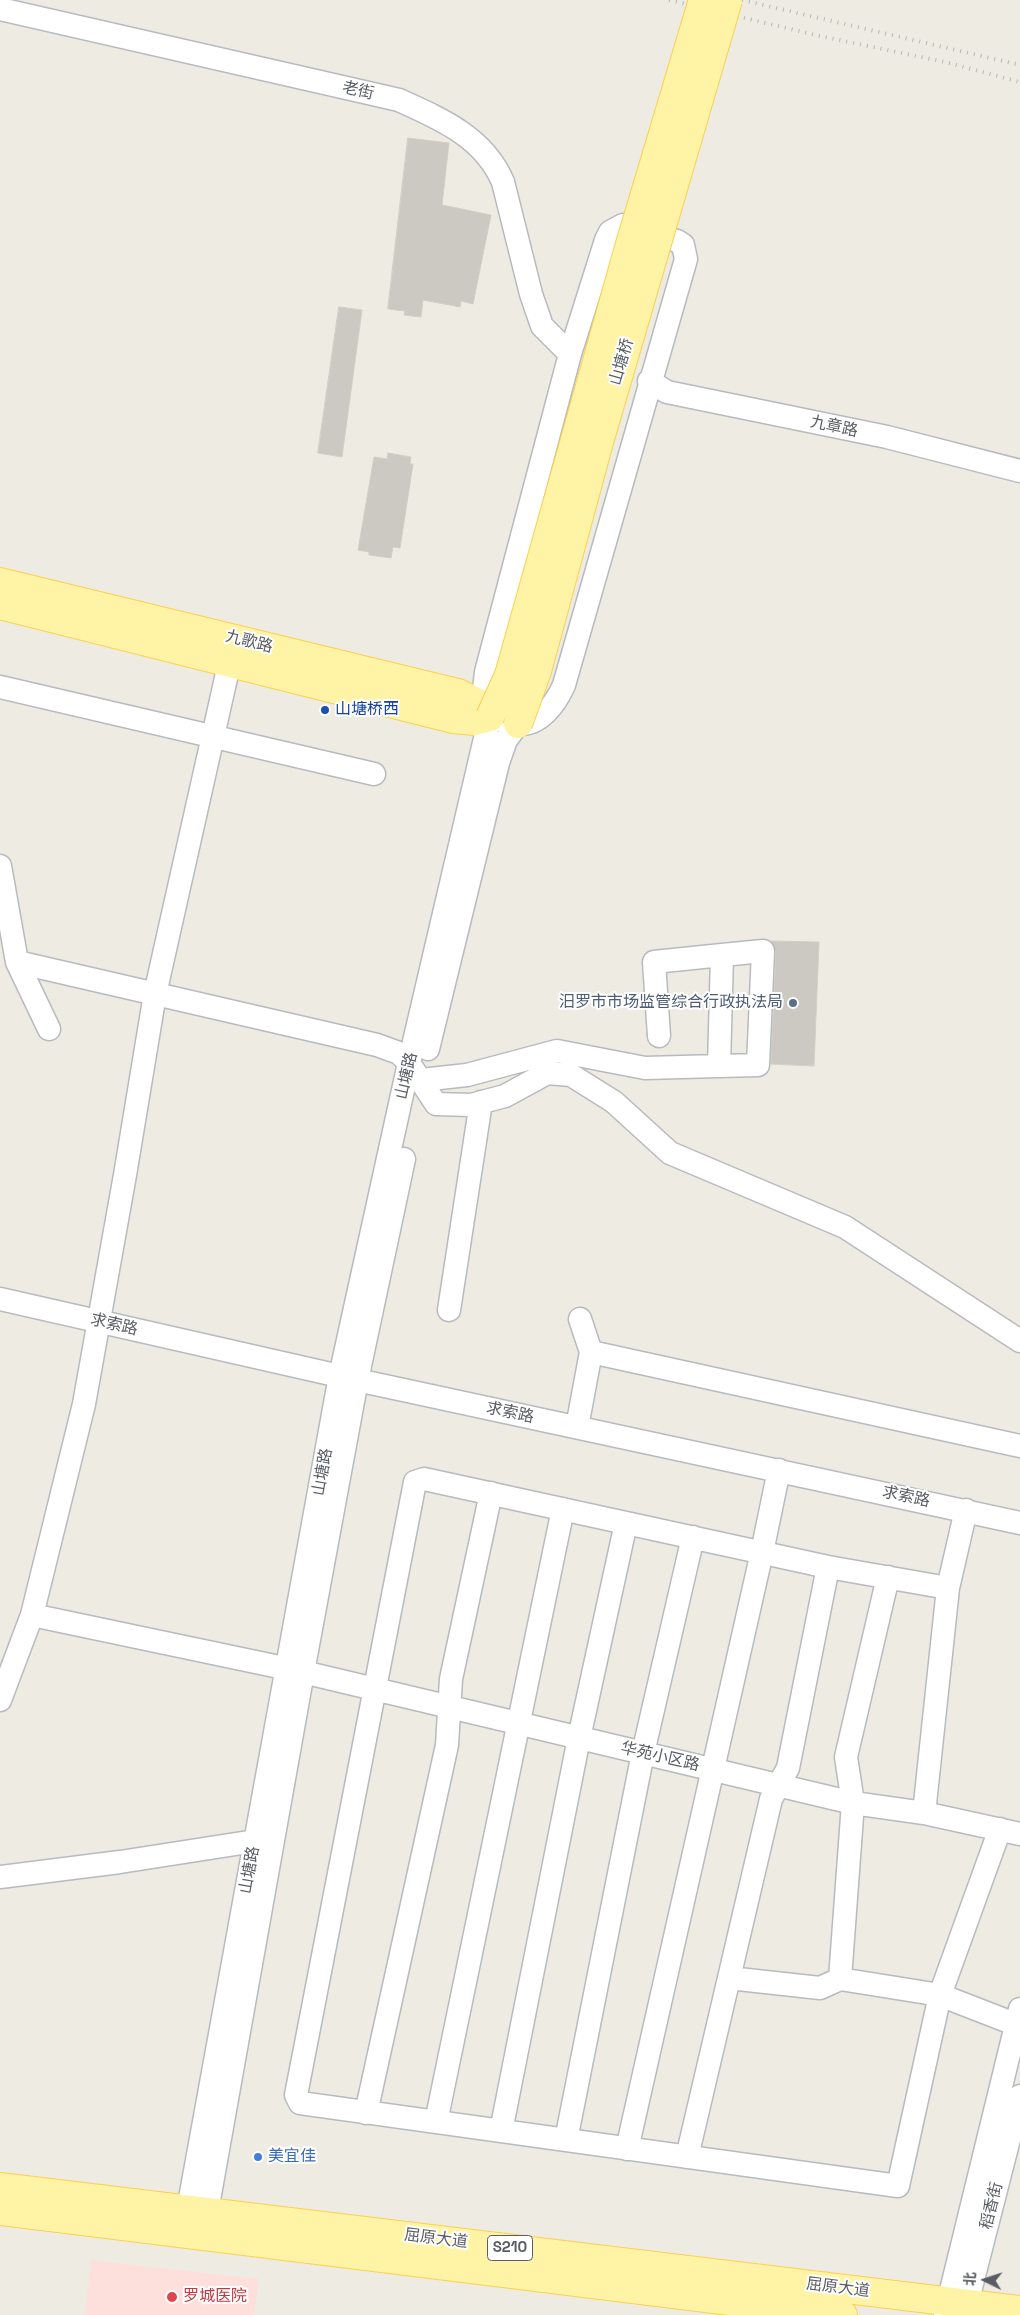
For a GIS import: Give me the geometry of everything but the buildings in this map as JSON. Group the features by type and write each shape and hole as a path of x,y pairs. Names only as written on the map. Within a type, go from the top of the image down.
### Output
{"main road":[{"name":"山塘桥","path":"490,717 502,696 509,675 625,262 703,0"},
{"name":"山塘桥","path":"518,724 537,670 599,442 728,0"},
{"name":"九歌路","path":"0,582 233,651"},
{"name":"九歌路","path":"0,605 458,693 476,702 490,717"},
{"name":"屈原大道","path":"0,2187 196,2222 843,2315"},
{"name":"屈原大道","path":"0,2210 196,2222 956,2309 1020,2310"}],"street":[{"name":"老街","path":"0,9 399,100 441,119 481,146 496,165 504,182 531,294 542,326 570,354"},
{"path":"490,717 484,690 486,672 570,354 610,232 617,227 623,226 677,241 683,245 686,259 649,381 564,685 557,700 546,712 532,722 518,724"},
{"name":"九章路","path":"649,381 671,379 1020,461"},
{"name":"九章路","path":"649,381 667,392 887,438 1020,471"},
{"path":"0,1700 32,1615 84,1404 155,994 233,651"},
{"path":"0,688 374,774"},
{"name":"九歌路","path":"490,717 518,724"},
{"name":"山塘路","path":"196,2222 264,1838 349,1378 490,717"},
{"name":"山塘路","path":"415,1071 498,763 506,740 518,724"},
{"path":"0,866 17,962 50,1029"},
{"path":"415,1071 467,1075 557,1051 645,1068 758,1065 763,951 654,962 658,1036"},
{"path":"719,1066 722,955"},
{"path":"17,962 378,1045 398,1053 415,1071 436,1104 471,1105 504,1096 547,1073 571,1075 614,1102 670,1153 845,1226 1020,1341"},
{"path":"449,1310 480,1102"},
{"name":"求索路","path":"0,1299 349,1378 1020,1523"},
{"path":"576,1427 591,1352 580,1319"},
{"path":"591,1352 1020,1446"},
{"path":"627,2149 779,1470"},
{"path":"948,1588 828,1567 424,1479 415,1482 296,2095 300,2103 366,2113 898,2186 940,1994 1010,1831"},
{"path":"366,2113 444,1755 450,1707 450,1679 491,1494"},
{"path":"436,2122 517,1723 563,1509"},
{"path":"924,1813 948,1588 966,1510"},
{"path":"501,2131 579,1738 626,1523"},
{"path":"566,2140 642,1753 693,1537"},
{"path":"687,2157 771,1799 788,1768 828,1567"},
{"path":"840,1979 852,1803 846,1757 888,1577"},
{"name":"华苑小区路","path":"32,1615 295,1670 852,1803 924,1813 1010,1831"},
{"path":"0,1877 120,1862 264,1838"},
{"path":"729,1978 820,1988 840,1979 940,1994 1019,2020 956,2309"},
{"name":"稻香街","path":"956,2309 1020,2096"}],"shaded area":[{"name":"罗城医院","path":"91,2260 259,2279 254,2315 85,2315"}],"railway":[{"path":"669,0 820,36 945,62 1020,82"},
{"path":"742,0 1020,65"}],"place":[{"name":"山塘桥西","path":"325,710"},
{"name":"汨罗市市场监管综合行政执法局","path":"793,1003"},
{"name":"美宜佳","path":"258,2157"},
{"name":"罗城医院","path":"172,2297"}]}
